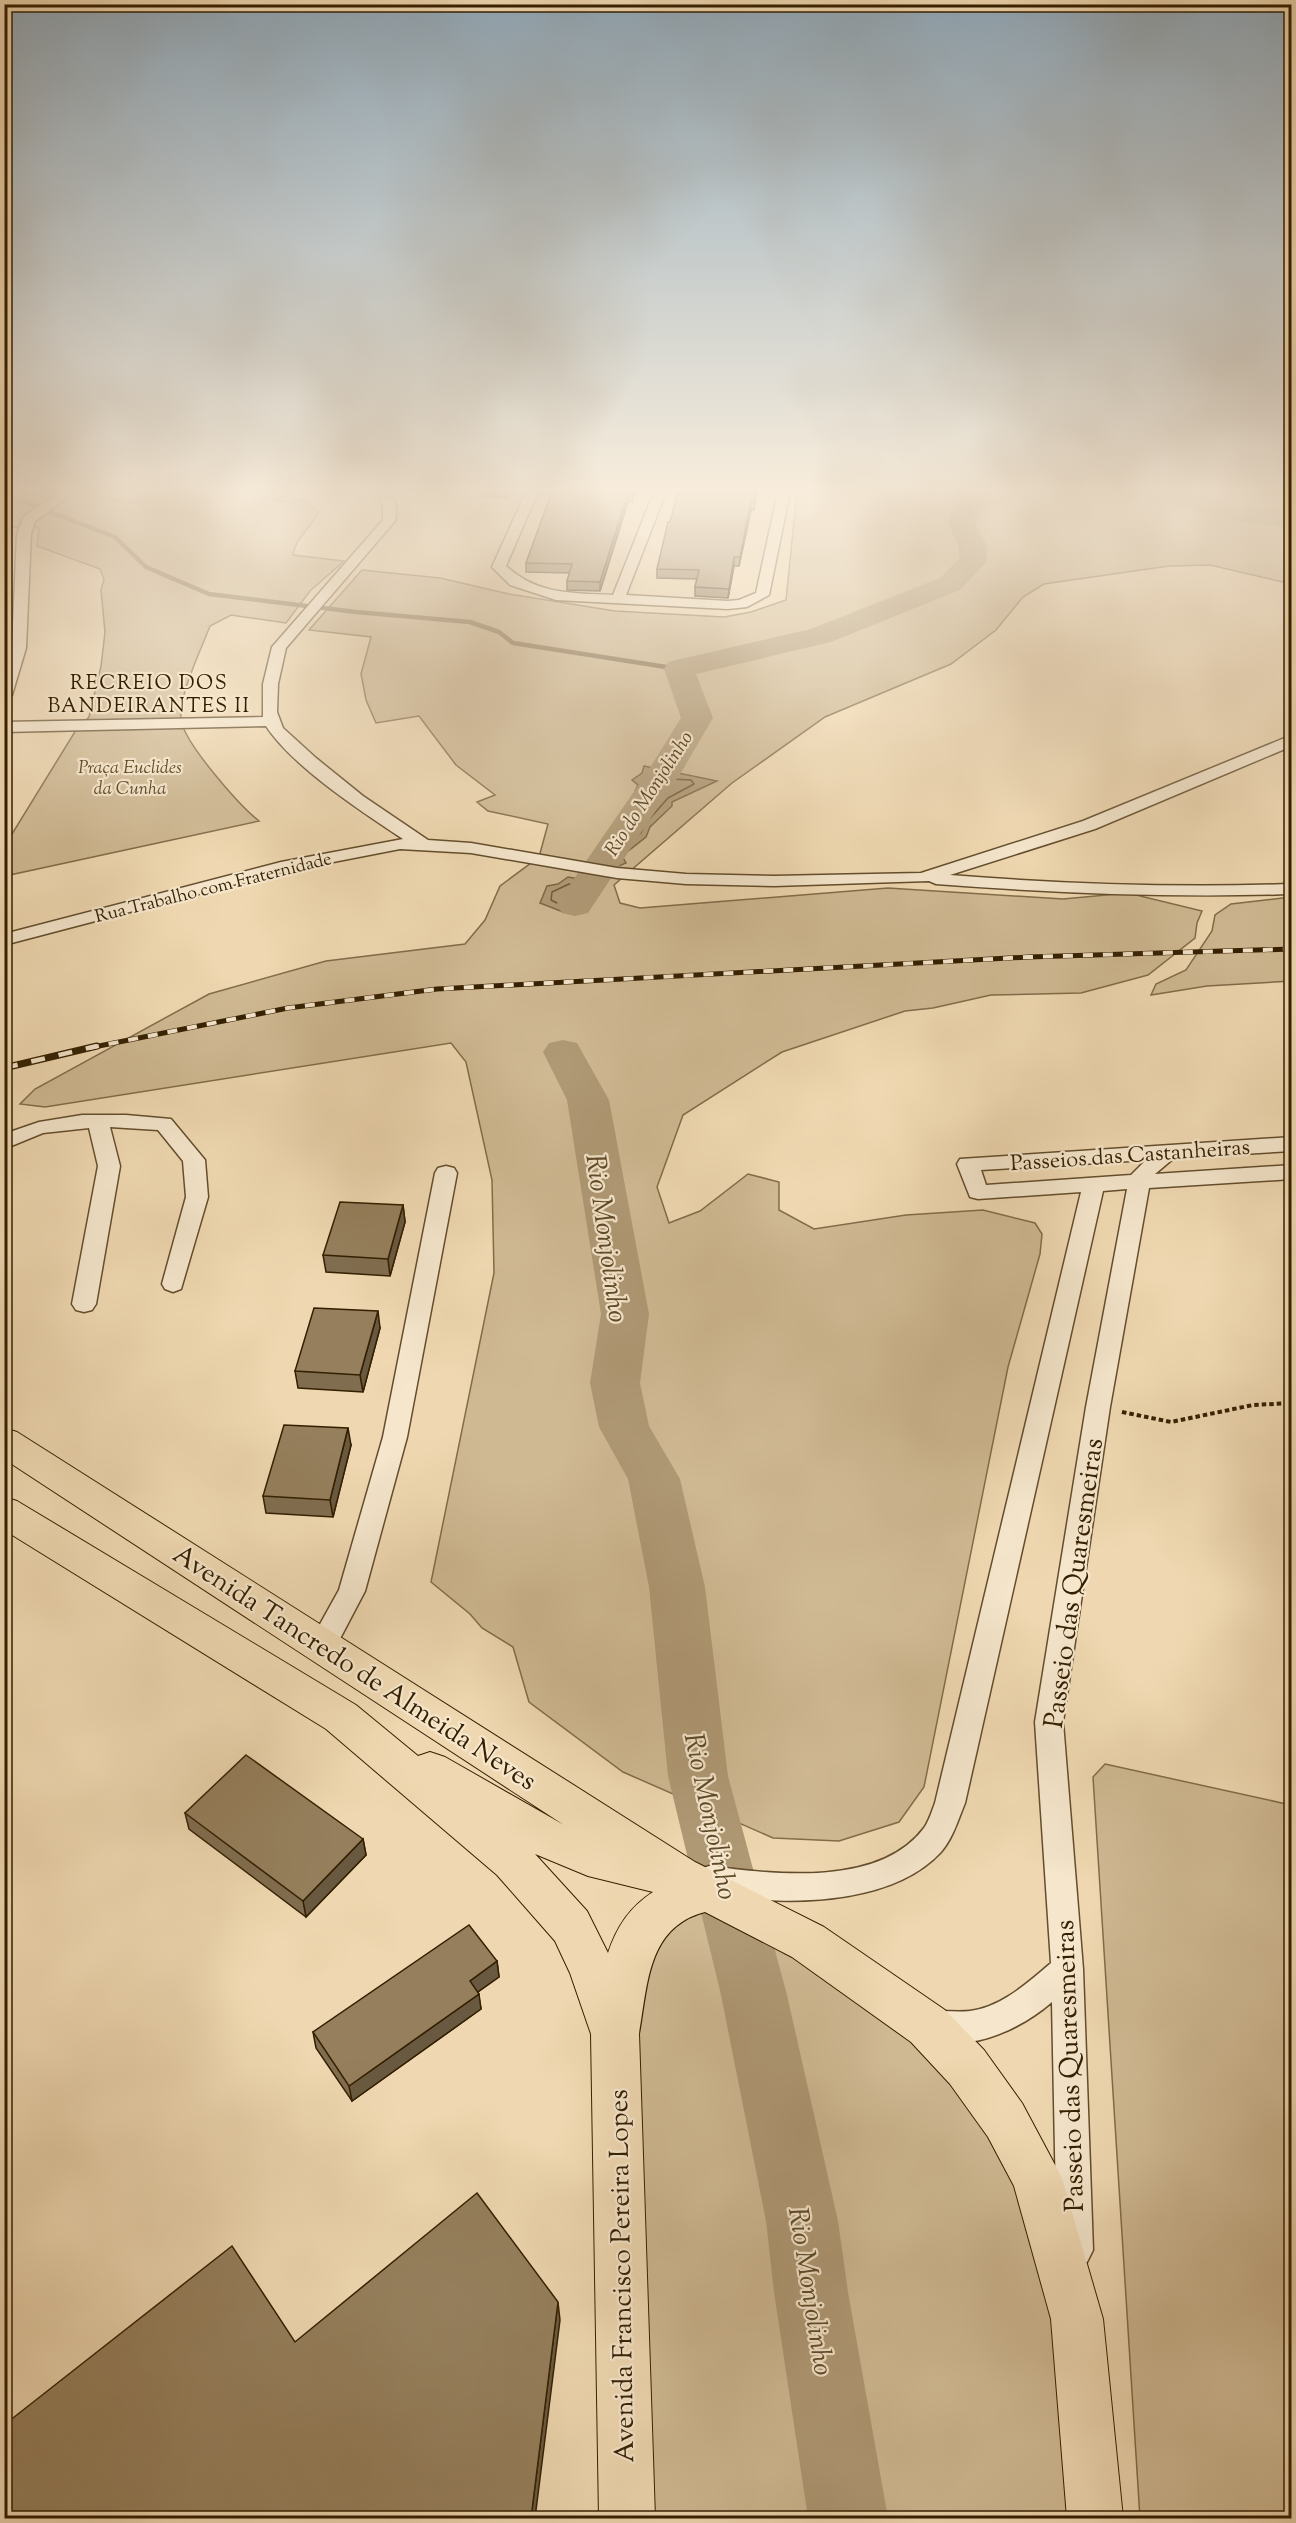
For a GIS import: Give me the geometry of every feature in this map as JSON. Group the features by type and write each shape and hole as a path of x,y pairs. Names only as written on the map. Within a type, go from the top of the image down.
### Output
{"main road":[{"name":"Avenida Tancredo de Almeida Neves","path":"4,1440 696,1882"},
{"name":"Avenida Tancredo de Almeida Neves","path":"4,1510 340,1717 513,1862 571,1926 592,1970 615,2034"},
{"path":"340,1717 514,1821 564,1847 620,1866 696,1882 808,1942 928,2026 967,2067 999,2111 1037,2178 1077,2319 1095,2518"},
{"path":"615,2034 631,1951 650,1919 683,1897 696,1882"},
{"name":"Avenida Francisco Pereira Lopes","path":"615,2034 627,2518"}],"street":[{"path":"4,695 19,648 19,610"},
{"path":"311,610 279,647 271,673 272,721 286,740 318,770 350,796 423,845"},
{"path":"4,727 272,721"},
{"path":"922,878 1089,825 1292,740"},
{"name":"Rua Trabalho com Fraternidade","path":"4,940 281,867 400,844 471,848 581,868 686,879 763,881 922,878"},
{"path":"922,878 1013,885 1235,891 1292,889"},
{"path":"4,1143 46,1126 123,1119 164,1124 194,1160 197,1197 173,1284"},
{"path":"84,1304 109,1166 98,1121"},
{"name":"Passeios das Castanheiras","path":"1093,1187 978,1192 968,1164 1292,1144"},
{"path":"1139,1184 1142,1174 1167,1153"},
{"path":"696,1882 786,1889 842,1886 900,1865 923,1850 936,1835 950,1803 1093,1187 1292,1172"},
{"path":"323,1644 352,1591 394,1437 446,1173"},
{"name":"Passeio das Quaresmeiras","path":"1077,2319 1067,1969 1049,1722 1098,1407 1139,1184"},
{"path":"928,2026 970,2026 994,2021 1023,2007 1067,1969"}],"path":[{"path":"1098,1407 1171,1422 1253,1405 1292,1404"}],"green space":[{"name":"Praça Euclides da Cunha","path":"103,610 296,610 286,623 231,615 210,626 183,697 181,719 191,743 226,788 259,821 5,876 4,847 76,730 89,717 101,666 105,632"},
{"path":"327,610 607,610 724,617 758,610 1013,610 996,630 951,664 825,717 732,783 614,885 620,903 640,908 888,888 1063,899 1128,893 1202,911 1197,923 1195,938 1148,975 1081,993 991,995 933,1008 905,1011 782,1052 683,1115 657,1187 669,1223 700,1211 748,1174 779,1182 779,1210 814,1229 906,1215 983,1210 1035,1223 1042,1234 1040,1254 1008,1367 924,1787 899,1822 839,1841 773,1838 623,1772 529,1702 513,1647 482,1628 470,1614 431,1582 494,1273 492,1180 466,1062 451,1043 45,1107 20,1104 35,1089 209,994 326,961 465,944 485,920 500,886 539,857 548,824 488,811 477,802 495,795 456,765 419,716 376,723 366,700 361,674 371,637 309,630"},
{"path":"1291,897 1291,981 1207,986 1151,995 1156,984 1186,970 1212,931 1215,915 1231,904"},
{"path":"1105,1764 1291,1805 1291,2518 1140,2518 1093,1777"},
{"path":"707,1891 967,2067 1077,2319 1095,2518 627,2518 615,2034 631,1951"}],"water":[{"path":"644,766 717,781 672,802 672,806 650,827 646,837 622,856 626,863 610,870 590,867 593,856 601,852 600,847 628,821 626,817 633,812 641,800 640,793 635,791 638,785 632,780 642,773"},
{"path":"568,877 585,880 580,889 586,899 581,910 563,912 540,903 547,886 558,884"}],"building":[{"path":"340,1202 403,1205 388,1259 323,1255"},
{"path":"314,1308 378,1311 360,1375 295,1371"},
{"path":"284,1425 348,1428 330,1500 263,1496"},
{"path":"246,1755 363,1839 303,1901 185,1813"},
{"path":"469,1925 497,1961 470,1981 479,1994 349,2086 313,2032"},
{"path":"477,2193 558,2302 531,2518 4,2518 4,2425 232,2246 295,2342"}],"waterway":[{"path":"338,610 470,622 499,632 513,643 679,669"},
{"name":"Rio do Monjolinho","path":"575,905 665,771 697,718 679,669 820,636 886,610"},
{"name":"Rio Monjolinho","path":"563,1052 588,1100 625,1314 615,1383 624,1427 654,1479 677,1587 698,1776 754,1995 802,2221 811,2292 848,2518"}],"railway":[{"path":"89,1048 288,1008 437,989 1029,957 1292,949"},
{"path":"4,1068 97,1046"}],"district":[{"name":"RECREIO DOS BANDEIRANTES II","path":"149,694"}]}
